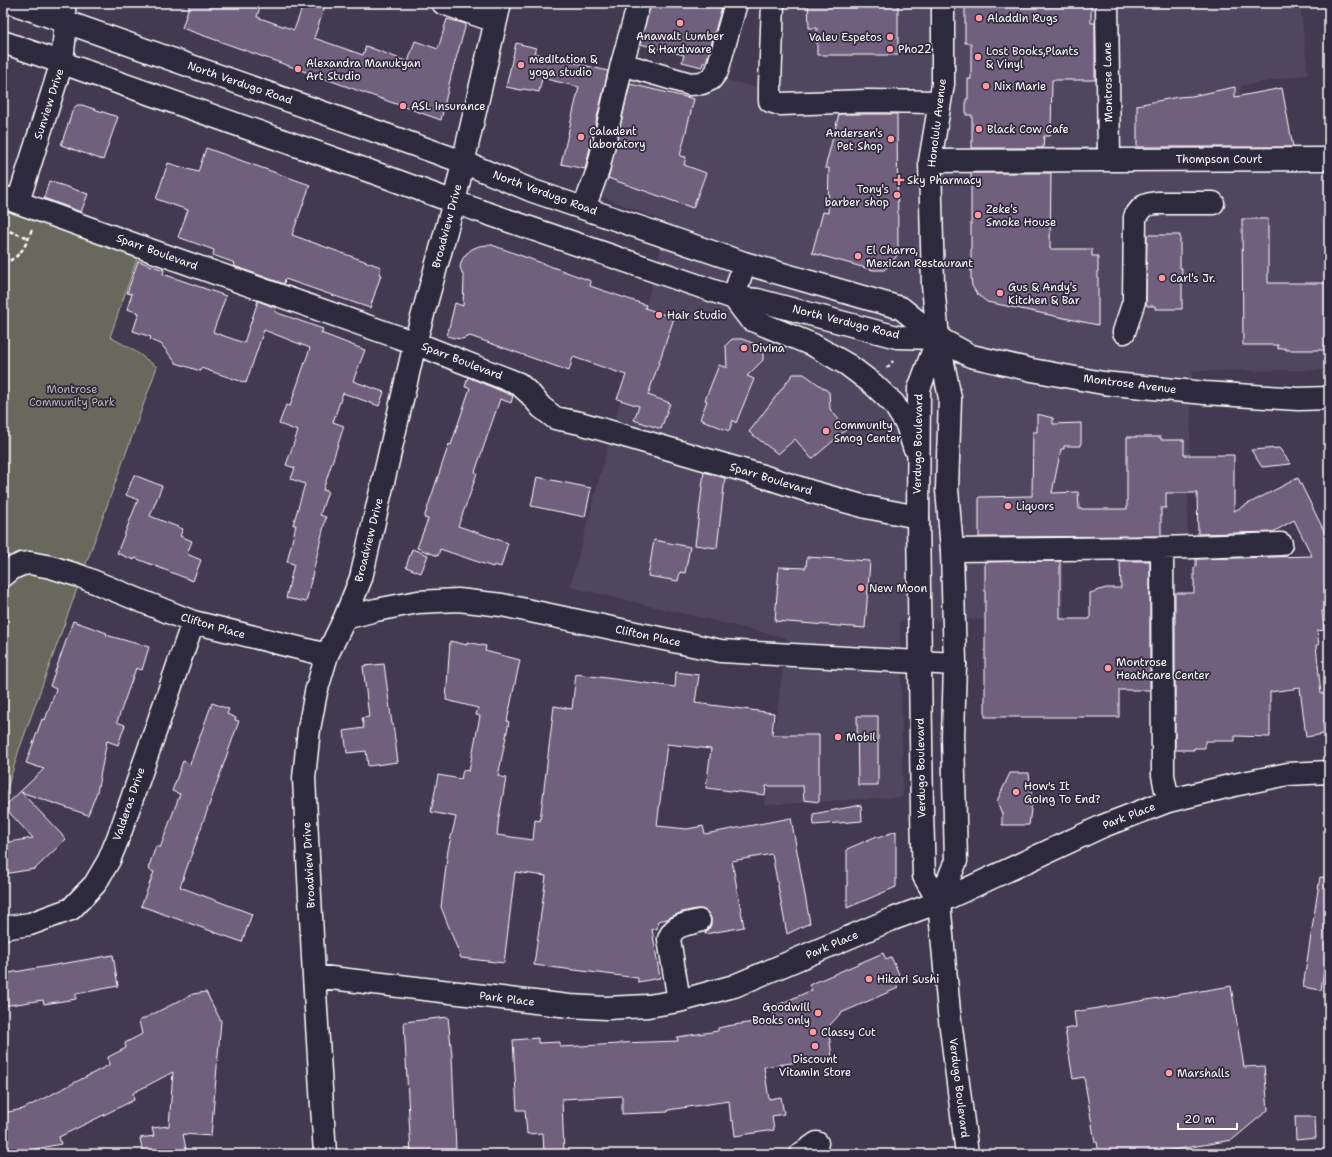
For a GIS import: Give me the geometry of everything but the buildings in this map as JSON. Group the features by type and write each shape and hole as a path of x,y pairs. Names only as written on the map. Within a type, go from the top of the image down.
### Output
{"street":[{"name":"North Verdugo Road","path":"12,3 64,12 463,162 533,191 744,263 901,308 938,338"},
{"path":"443,3 498,12"},
{"path":"584,208 598,170 622,64 639,3"},
{"path":"622,64 690,84 702,83 711,79 717,71 736,3"},
{"path":"773,3 770,101 780,104 867,101 939,102"},
{"name":"Honolulu Avenue","path":"938,338 933,285 930,161 943,84 943,3"},
{"name":"Montrose Lane","path":"1107,3 1109,160"},
{"name":"Sunview Drive","path":"10,199 62,62 64,12"},
{"name":"Broadview Drive","path":"325,1154 304,778 309,728 316,692 327,655 345,618 361,578 415,343 454,202 498,12"},
{"name":"North Verdugo Road","path":"3,42 454,202 734,298 757,300 897,337 938,338"},
{"name":"Thompson Court","path":"930,161 1329,159"},
{"name":"Sparr Boulevard","path":"10,199 415,343 519,384 541,407 555,418 578,422 859,505 918,517"},
{"path":"1124,332 1134,301 1135,218 1142,207 1149,204 1158,203 1213,203"},
{"path":"744,263 734,298 750,319 813,345 848,365 873,384 894,404 907,425 918,460"},
{"name":"Montrose Avenue","path":"938,338 971,356 1032,370 1104,382 1206,393 1298,399 1329,398"},
{"name":"Verdugo Boulevard","path":"938,338 919,389 919,662 924,876 939,902 949,1012 967,1154"},
{"name":"Verdugo Boulevard","path":"938,338 950,398 947,489 952,550 955,664 953,736 956,861 939,902"},
{"path":"952,550 1162,548 1281,544"},
{"path":"1162,548 1163,775 1168,801"},
{"name":"Clifton Place","path":"3,576 22,564 30,563 51,567 80,576 193,622 327,655"},
{"name":"Clifton Place","path":"345,618 418,602 458,600 502,605 721,651 955,664"},
{"name":"Valderas Drive","path":"3,928 30,924 71,909 95,884 109,860 120,833 193,622"},
{"name":"Park Place","path":"314,976 569,1006 606,1008 648,1006 679,1001 734,986 890,920 939,902 1103,826 1168,801 1234,784 1288,774 1329,772"},
{"path":"679,1001 669,938 672,931 677,927 699,921"}],"path":[{"path":"3,263 9,262 18,256 24,248 39,210"},
{"path":"3,229 29,238"}],"shaded area":[{"path":"762,3 1300,3 1308,74 1241,86 1238,170 1329,173 1329,370 1192,371 1187,542 1062,545 1064,618 900,621 903,797 764,805 787,638 570,587 668,223 601,196 634,55 758,88"}],"green space":[{"name":"Montrose Community Park","path":"3,205 139,253 110,337 132,349 157,367 19,750 3,802"}],"place":[{"name":"Aladdin Rugs","path":"979,18"},
{"name":"Anawalt Lumber & Hardware","path":"680,23"},
{"name":"Valeu Espetos","path":"890,37"},
{"name":"Pho22","path":"890,49"},
{"name":"Lost Books,Plants & Vinyl","path":"978,57"},
{"name":"meditation & yoga studio","path":"521,65"},
{"name":"Alexandra Manukyan Art Studio","path":"298,69"},
{"name":"Nix Marie","path":"986,86"},
{"name":"ASL insurance","path":"403,106"},
{"name":"Black Cow Cafe","path":"979,129"},
{"name":"Caladent laboratory","path":"581,137"},
{"name":"Andersen's Pet Shop","path":"891,139"},
{"name":"Sky Pharmacy","path":"899,180"},
{"name":"Tony's barber shop","path":"897,195"},
{"name":"Zeke's Smoke House","path":"978,215"},
{"name":"El Charro, Mexican Restaurant","path":"858,256"},
{"name":"Carl's Jr.","path":"1162,278"},
{"name":"Gus & Andy's Kitchen & Bar","path":"1000,293"},
{"name":"Hair Studio","path":"659,315"},
{"name":"Divina","path":"744,348"},
{"name":"Community Smog Center","path":"826,431"},
{"name":"Liquors","path":"1008,506"},
{"name":"New Moon","path":"861,588"},
{"name":"Montrose Heathcare Center","path":"1108,668"},
{"name":"Mobil","path":"838,737"},
{"name":"How's It Going To End?","path":"1016,792"},
{"name":"Hikari Sushi","path":"869,979"},
{"name":"Goodwill Books only","path":"818,1013"},
{"name":"Classy Cut","path":"813,1032"},
{"name":"Discount Vitamin Store","path":"815,1046"},
{"name":"Marshalls","path":"1169,1073"}]}
